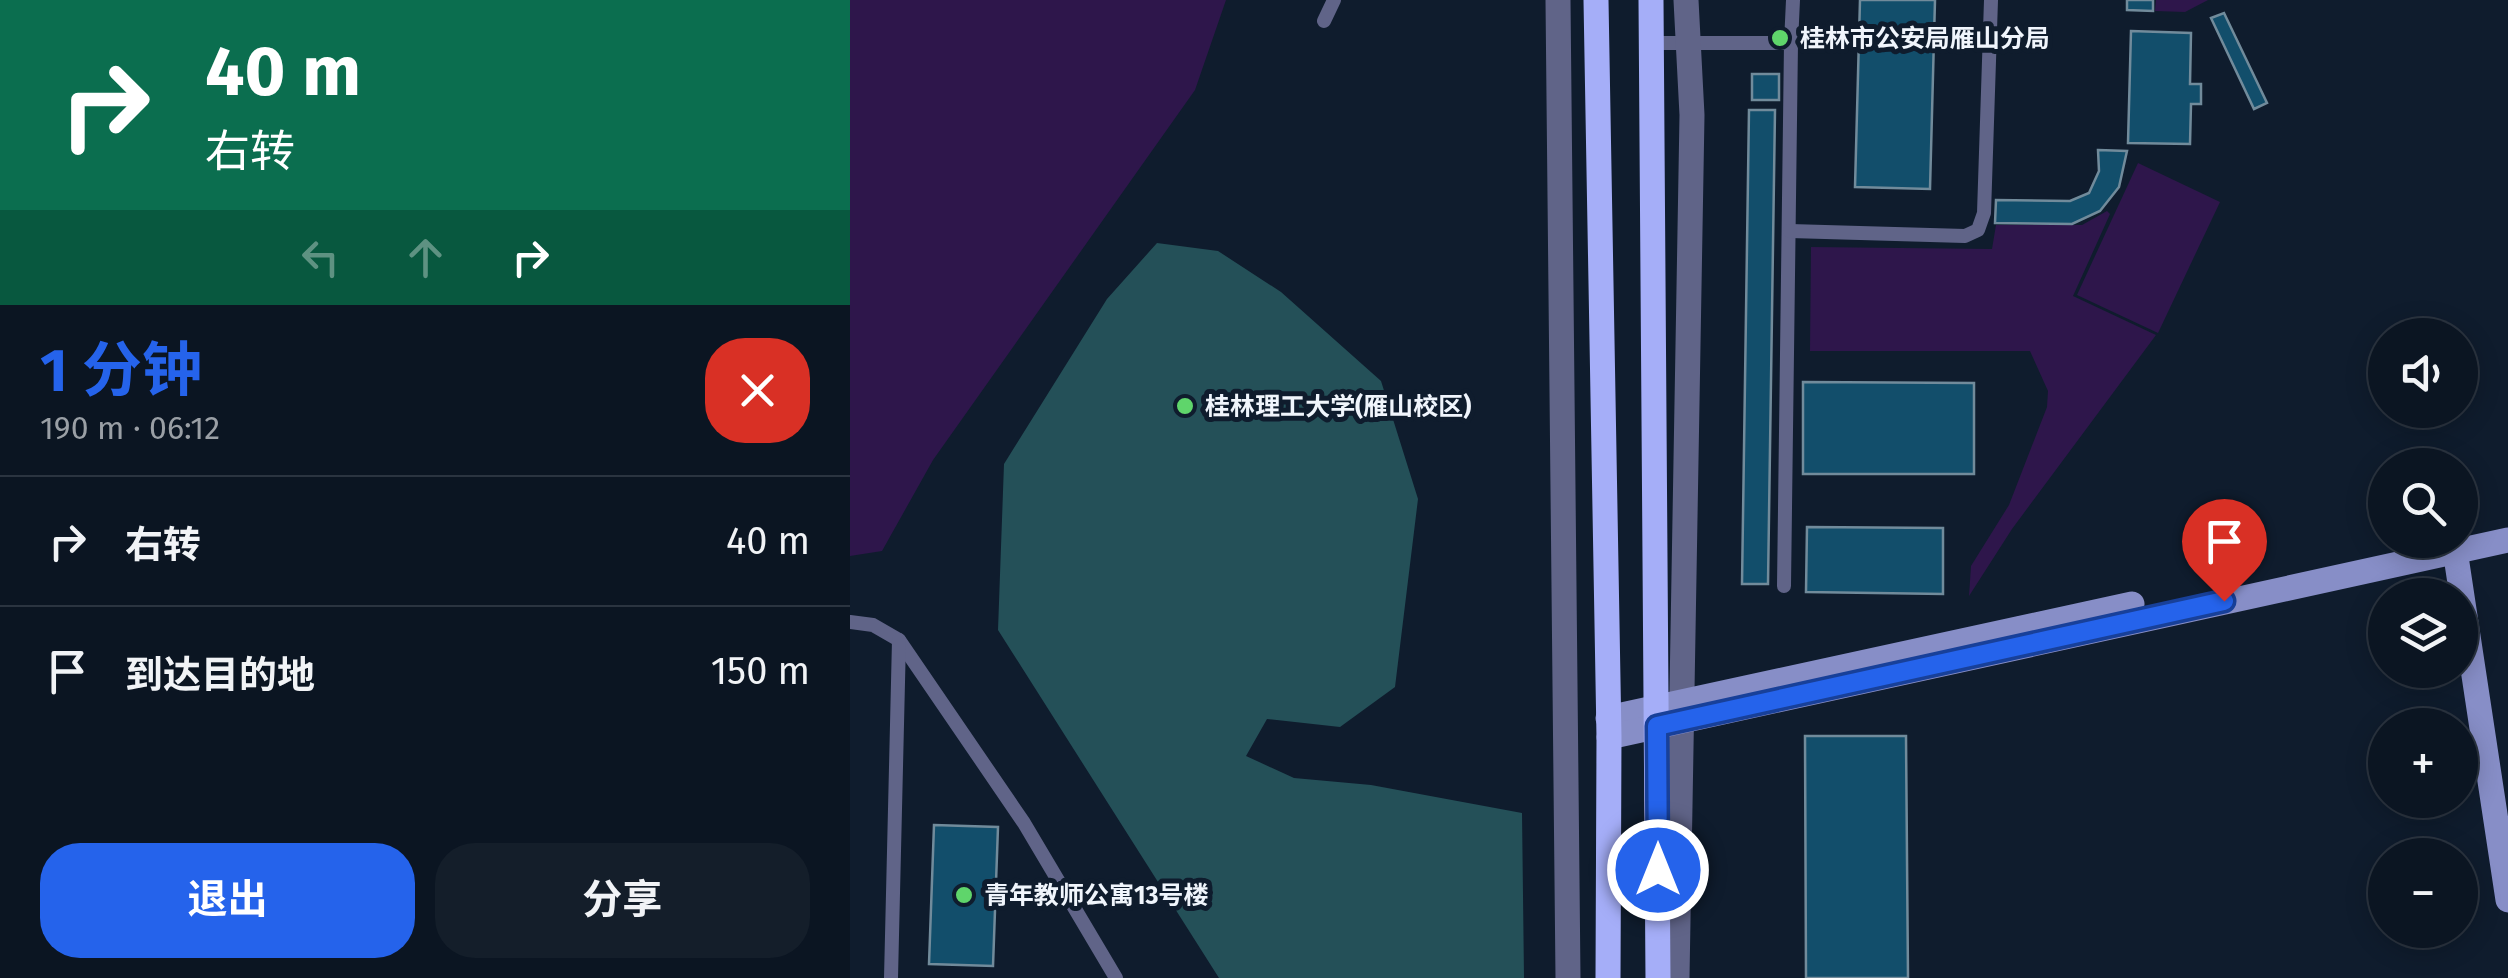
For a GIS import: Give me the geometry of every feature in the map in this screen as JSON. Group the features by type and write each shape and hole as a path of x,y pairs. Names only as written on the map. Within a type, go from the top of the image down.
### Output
{"main road":[{"path":"1596,0 1608,728 1608,978"},
{"path":"1652,0 1658,978"}],"street":[{"path":"1558,0 1568,978"},
{"path":"1677,978 1692,115 1686,0"},
{"path":"2478,534 2508,524"},
{"path":"2478,541 2508,540"},
{"path":"1608,728 2368,553"},
{"path":"1683,711 2380,558"},
{"path":"2460,558 2508,900"}],"lane":[{"path":"1324,21 1334,0"},
{"path":"1784,586 1793,0"},
{"path":"1790,232 1965,236 1978,230 1984,213 1991,0"},
{"path":"1654,42 1791,43"},
{"path":"850,622 873,625 899,640 1024,824 1116,978"},
{"path":"891,978 899,640"}],"shaded area":[{"path":"850,0 1226,0 1195,90 933,460 882,551 850,556"},
{"path":"2156,0 2208,0 2185,12 2155,11"},
{"path":"2138,163 2220,202 2158,333 2077,295"},
{"path":"2107,211 2110,214 2073,296 2156,335 2012,529 1969,596 1971,566 2009,505 2047,407 2048,391 2030,351 1810,351 1811,247 1992,249 1996,225 2082,225"},
{"path":"1157,243 1218,251 1281,292 1381,381 1418,499 1395,687 1340,727 1267,719 1246,756 1294,778 1371,785 1522,813 1524,978 1219,978 998,630 1004,464 1107,299"}],"building":[{"path":"1860,0 1935,0 1930,189 1855,187"},
{"path":"2127,0 2153,0 2153,11 2127,10"},
{"path":"2224,13 2267,103 2254,109 2211,18"},
{"path":"2131,31 2191,33 2190,84 2201,84 2201,104 2191,104 2190,144 2128,143"},
{"path":"1752,74 1779,74 1779,100 1752,100"},
{"path":"1749,110 1775,110 1768,584 1742,584"},
{"path":"2098,150 2127,151 2119,187 2100,211 2072,224 1995,223 1996,200 2070,201 2089,193 2099,171"},
{"path":"1803,382 1974,383 1974,474 1803,474"},
{"path":"1807,527 1943,528 1943,594 1806,592"},
{"path":"1805,736 1906,736 1908,978 1806,978"},
{"name":"青年教师公寓13号楼","path":"934,825 998,827 993,966 929,964"}],"place":[{"name":"桂林市公安局雁山分局","path":"1780,38"},
{"name":"桂林理工大学(雁山校区)","path":"1185,406"},
{"name":"青年教师公寓13号楼","path":"964,895"}],"route":[{"path":"1658,870 1657,726 2224,601"}]}
